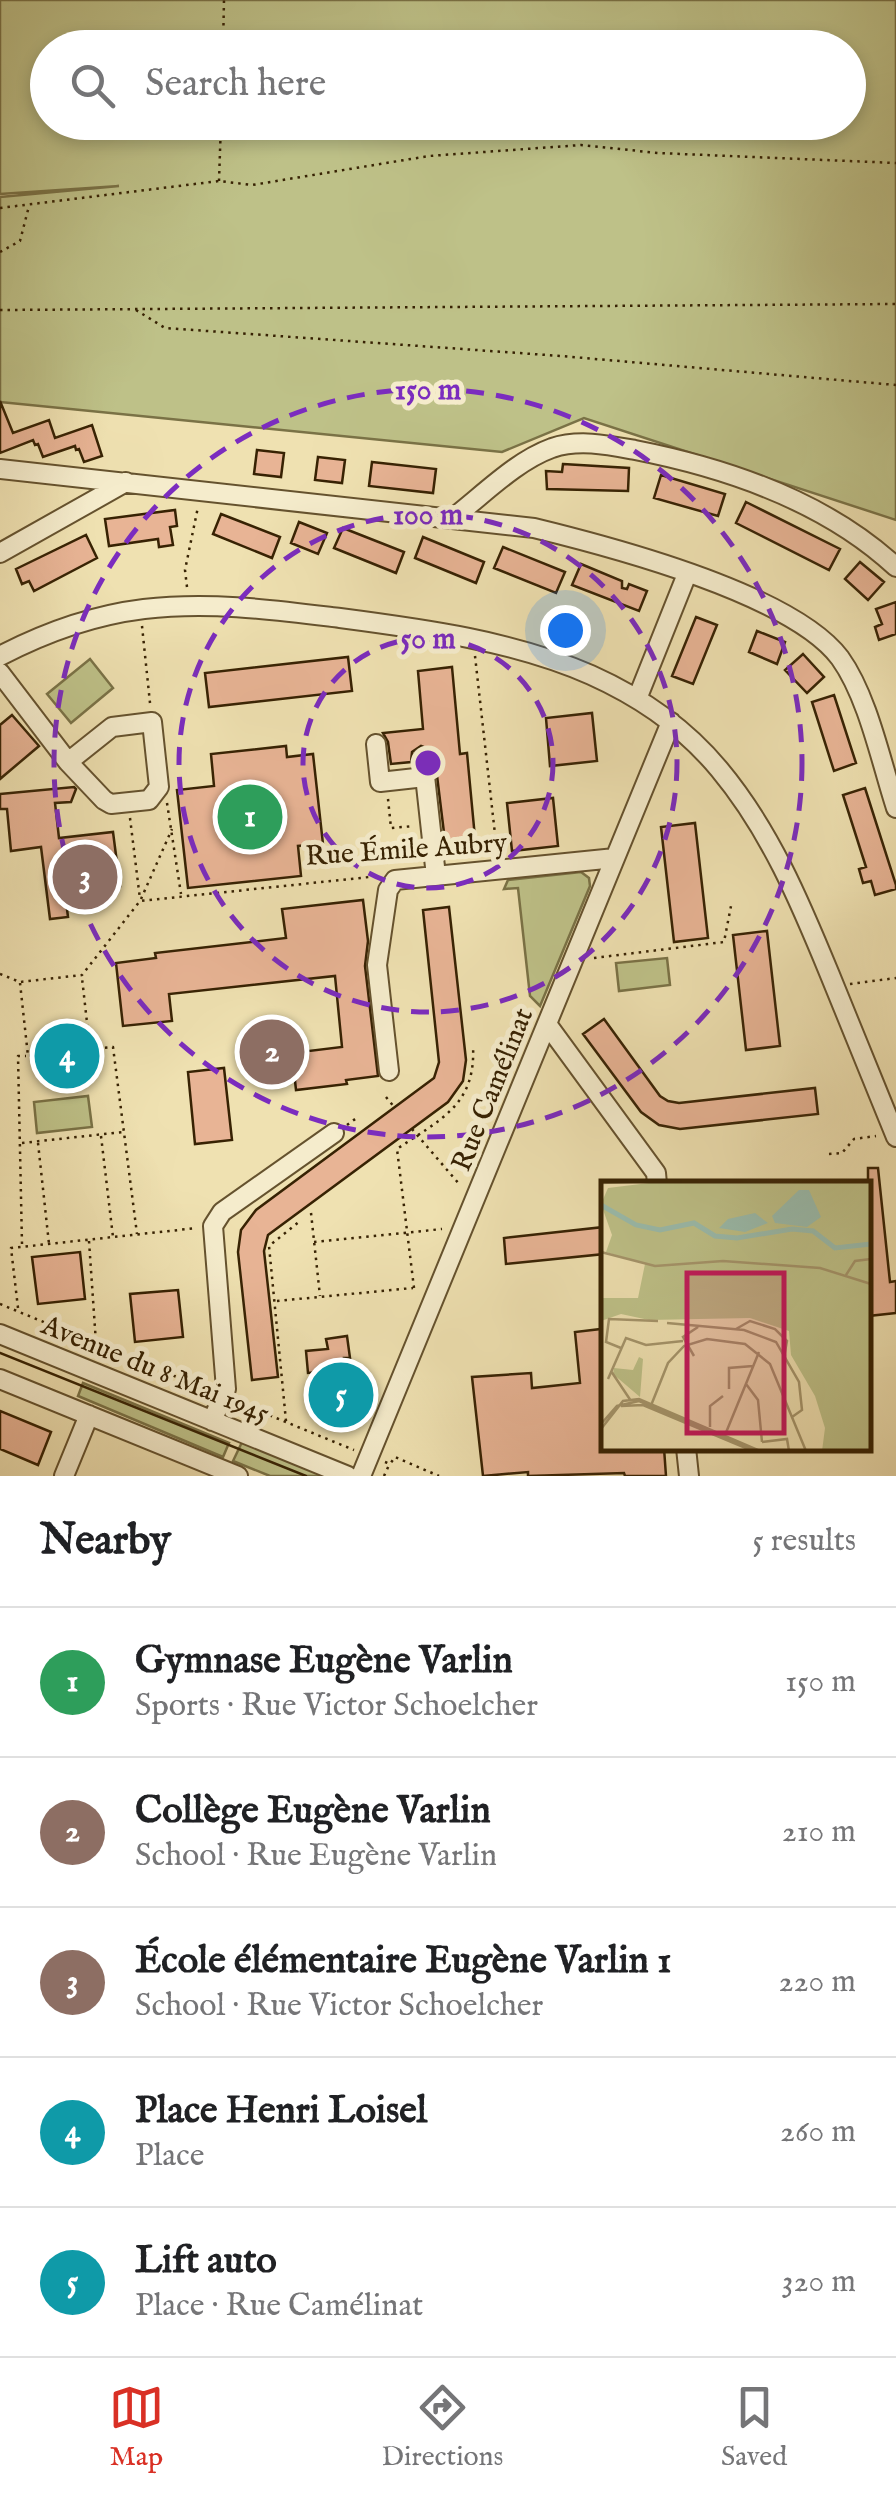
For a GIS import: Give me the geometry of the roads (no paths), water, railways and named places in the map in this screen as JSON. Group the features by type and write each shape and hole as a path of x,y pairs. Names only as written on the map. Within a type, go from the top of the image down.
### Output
{"street":[{"path":"453,518 530,458 555,447 584,442 660,455 770,490 874,547 896,567"},
{"path":"0,469 534,528 587,541 747,595 824,640 855,684 895,799"},
{"path":"0,553 126,482"},
{"path":"637,699 687,574"},
{"path":"0,656 80,623 140,610 188,605 287,611 474,640 590,675 637,699 671,722 719,769 766,835 798,896 895,1135"},
{"path":"0,673 68,762 104,800 112,804 149,800 159,787 152,722 112,727 68,762"},
{"name":"Rue Camélinat","path":"361,1476 671,722"},
{"path":"376,744 380,782 426,778"},
{"path":"423,758 436,876"},
{"name":"Rue Émile Aubry","path":"389,1071 377,965 388,890 395,880 616,858"},
{"path":"547,1024 656,1174 657,1181"},
{"path":"212,1421 226,1389 213,1226 222,1212 340,1130"},
{"name":"Avenue du 8 Mai 1945","path":"0,1334 348,1476"},
{"path":"0,1379 238,1476"},
{"path":"64,1476 88,1415"},
{"path":"686,1451 689,1476"}],"tram line":[{"path":"0,1353 306,1476"}],"place":[{"name":"Gymnase Eugène Varlin","path":"250,817"},
{"name":"École élémentaire Eugène Varlin 1","path":"85,877"},
{"name":"Collège Eugène Varlin","path":"272,1052"},
{"name":"Place Henri Loisel","path":"67,1056"},
{"name":"Lift auto","path":"341,1395"}]}
